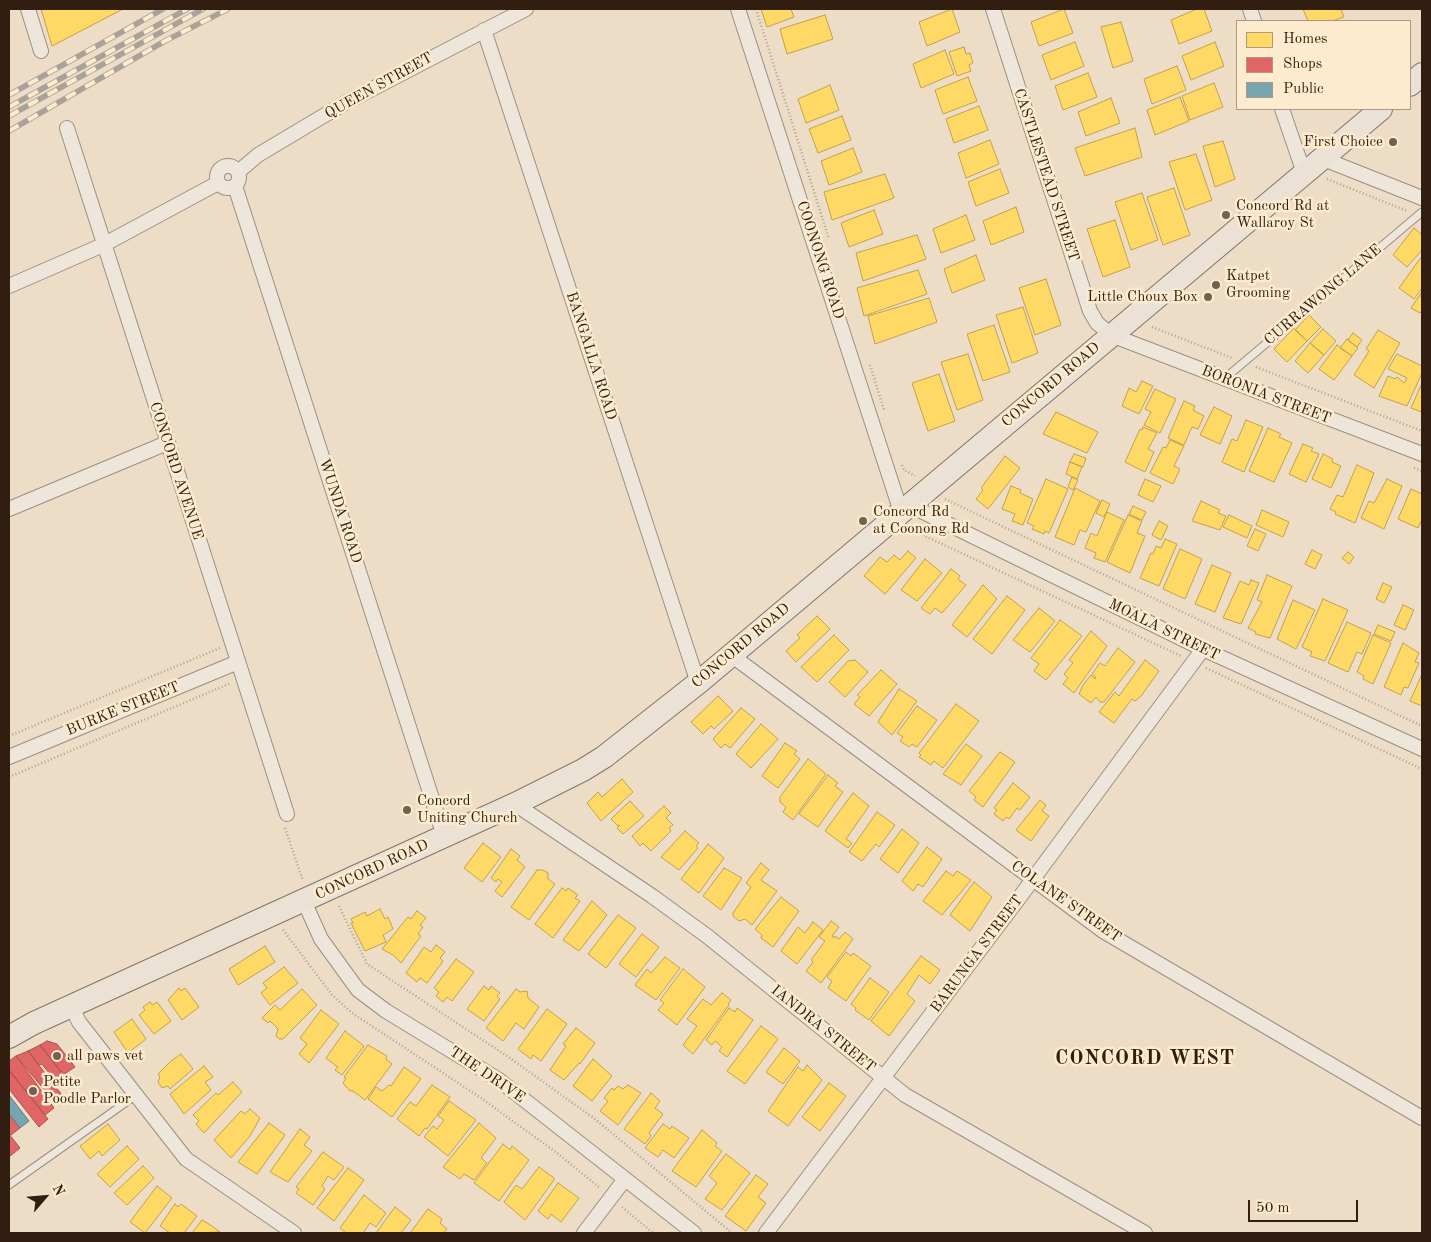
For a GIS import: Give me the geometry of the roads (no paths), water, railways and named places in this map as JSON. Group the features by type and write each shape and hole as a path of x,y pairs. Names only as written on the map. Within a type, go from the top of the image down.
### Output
{"main road":[{"path":"1411,83 1422,74"},
{"name":"CONCORD ROAD","path":"9,1037 303,891 444,836 515,804 583,770 604,757 906,515 1111,335 1304,173 1324,169 1379,110"}],"street":[{"path":"28,9 41,51"},
{"name":"QUEEN STREET","path":"238,172 258,155 345,103 526,9"},
{"name":"COONONG ROAD","path":"738,9 906,515"},
{"name":"CASTLESTEAD STREET","path":"993,9 1090,311 1097,323 1111,335"},
{"name":"BANGALLA ROAD","path":"484,30 698,683"},
{"path":"1282,110 1304,173"},
{"name":"CONCORD AVENUE","path":"66,128 287,814"},
{"path":"229,165 238,172 239,179 235,186 226,188 218,182 216,176 222,167 229,165"},
{"path":"1324,169 1422,198"},
{"path":"9,286 103,245 218,182"},
{"name":"WUNDA ROAD","path":"235,186 444,836"},
{"name":"BORONIA STREET","path":"1111,335 1422,454"},
{"path":"9,509 167,443"},
{"name":"MOALA STREET","path":"906,515 1422,749"},
{"name":"BARUNGA STREET","path":"766,1233 884,1078 1203,649"},
{"name":"COLANE STREET","path":"731,655 1103,931 1422,1118"},
{"name":"BURKE STREET","path":"9,757 238,662"},
{"name":"IANDRA STREET","path":"515,804 644,890 706,936 905,1095 1145,1233"},
{"name":"THE DRIVE","path":"303,891 321,939 358,990 386,1011 498,1080 694,1233"},
{"path":"70,1006 79,1022 186,1159 294,1233"},
{"path":"584,1233 625,1179"}],"lane":[{"name":"CURRAWONG LANE","path":"1224,379 1420,214"},
{"path":"9,1185 136,1096"}],"railway":[{"path":"9,95 163,9"},
{"path":"9,107 187,9"},
{"path":"9,116 203,9"},
{"path":"9,131 165,41 228,9"}],"place":[{"name":"First Choice","path":"1393,142"},
{"name":"Concord Rd at Wallaroy St","path":"1226,215"},
{"name":"Katpet Grooming","path":"1216,285"},
{"name":"Little Choux Box","path":"1208,297"},
{"name":"Concord Rd at Coonong Rd","path":"863,521"},
{"name":"Concord Uniting Church","path":"407,810"},
{"name":"all paws vet","path":"57,1056"},
{"name":"Petite Poodle Parlor","path":"33,1091"}],"district":[{"name":"CONCORD WEST","path":"1145,1059"}]}
